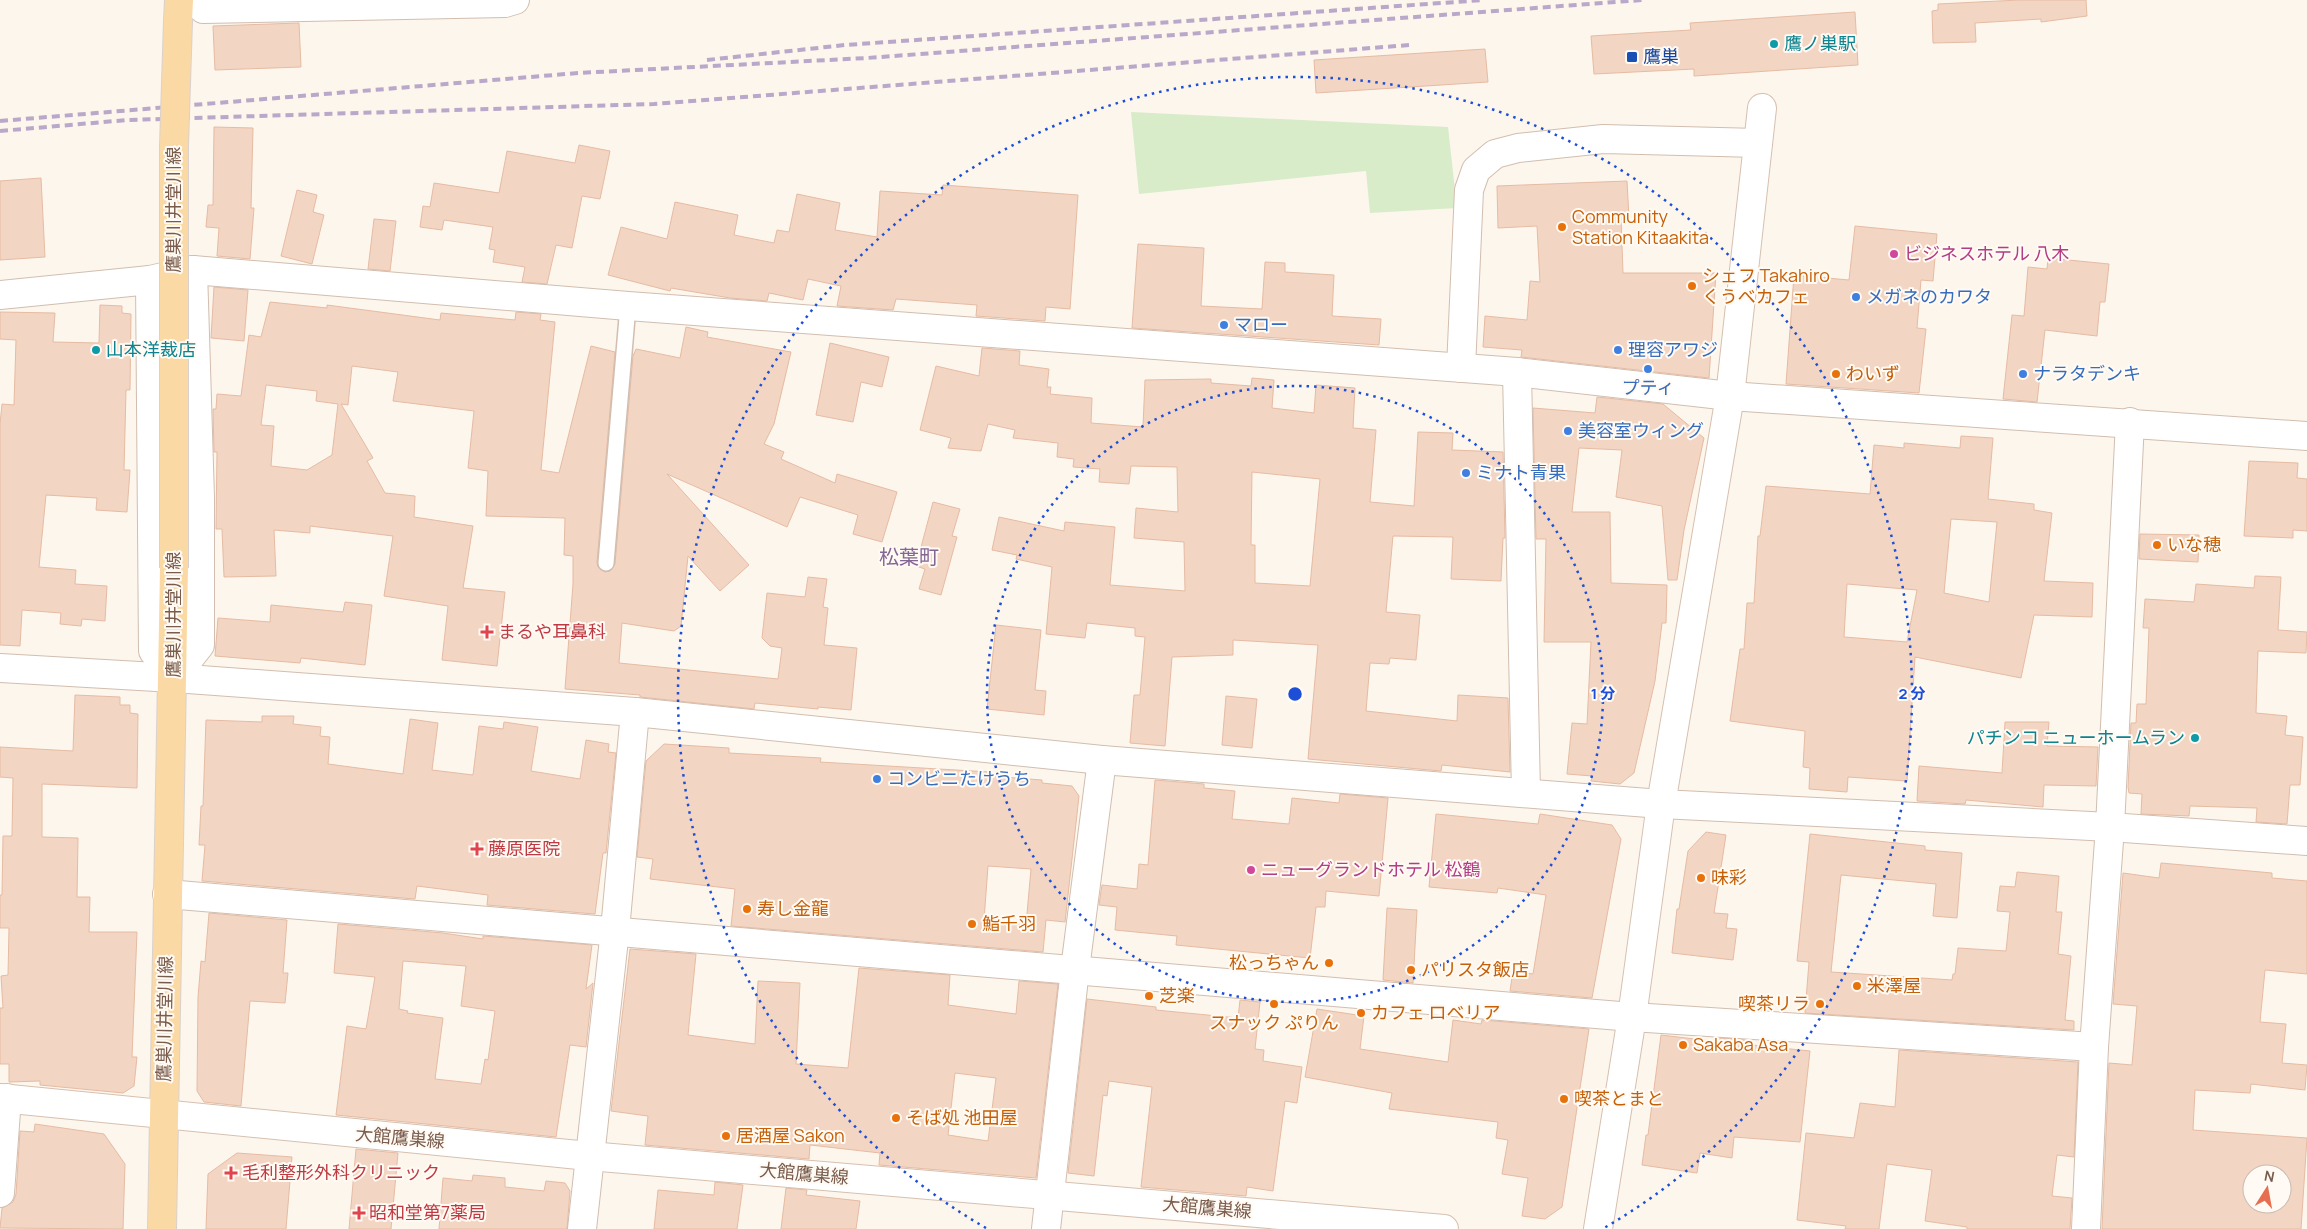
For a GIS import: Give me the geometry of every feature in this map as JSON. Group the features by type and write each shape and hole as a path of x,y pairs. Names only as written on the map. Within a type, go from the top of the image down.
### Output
{"main road":[{"name":"鷹巣川井堂川線","path":"162,1229 167,894 174,678 174,146 187,10"}],"street":[{"path":"187,10 504,3 515,0"},
{"path":"1598,1229 1632,1017 1661,804 1730,396 1762,108"},
{"path":"1461,368 1469,190 1476,170 1495,154 1518,148 1603,139 1758,143"},
{"path":"174,678 200,645 200,498 193,270"},
{"path":"0,295 150,280 193,270 628,306 1517,372 1730,396 2130,422 2307,436"},
{"path":"150,280 153,651 174,678"},
{"path":"1517,372 1526,793"},
{"path":"2086,1229 2094,1047 2110,827 2130,422"},
{"path":"0,668 174,678 635,712 1102,760 1661,804 2110,827 2307,841"},
{"path":"582,1229 615,930 635,712"},
{"path":"1046,1229 1075,969 1102,760"},
{"path":"167,894 615,930 1632,1017 2094,1047"},
{"path":"0,1193 3,1098"},
{"name":"大館鷹巣線","path":"3,1098 590,1156 1444,1229"}],"lane":[{"path":"606,563 628,306"}],"green space":[{"path":"1131,112 1448,127 1457,208 1370,213 1366,171 1139,194"}],"building":[{"path":"2019,0 2086,0 2087,16 2041,22 2041,19 1975,23 1976,42 1933,43 1932,11 1938,10 1938,4"},
{"name":"鷹ノ巣駅","path":"1855,12 1858,65 1694,76 1694,69 1594,74 1591,36 1691,30 1690,23"},
{"path":"299,23 301,67 215,70 213,26"},
{"path":"1485,49 1488,82 1316,93 1314,60"},
{"path":"214,127 253,128 251,208 254,208 250,259 217,256 219,228 206,227 208,205 213,205"},
{"path":"579,145 610,151 600,199 582,196 572,248 556,245 547,284 522,282 525,267 493,262 495,250 489,249 493,227 444,220 442,230 420,227 423,206 430,207 434,183 499,193 507,151 575,163"},
{"path":"41,178 45,257 0,260 0,181"},
{"path":"1627,181 1629,218 1621,218 1623,273 1716,273 1709,378 1521,357 1522,350 1483,347 1485,316 1527,320 1530,281 1540,282 1537,226 1498,228 1497,186"},
{"path":"943,185 1078,195 1070,309 1046,307 1045,321 976,316 977,305 896,299 893,310 837,306 841,286 808,279 803,300 769,293 767,301 730,298 671,288 670,291 608,275 621,227 667,239 675,202 738,215 734,235 774,243 777,230 789,232 797,194 840,203 835,230 877,237 880,191 942,195"},
{"path":"297,190 317,195 313,212 324,215 312,264 281,256"},
{"path":"374,219 396,221 390,271 368,269"},
{"path":"1855,226 1937,234 1933,281 1921,280 1917,328 1926,329 1919,393 1786,384 1794,275 1849,280"},
{"path":"1138,244 1204,248 1201,306 1262,309 1265,262 1285,263 1285,272 1334,275 1332,316 1381,319 1379,345 1132,328"},
{"path":"2048,258 2109,264 2105,302 2100,302 2097,336 2045,330 2037,402 2003,399 2012,315 2024,316 2028,267 2047,269"},
{"path":"214,287 248,290 244,341 211,338"},
{"path":"270,302 327,308 327,305 440,320 441,313 515,320 516,312 541,314 540,320 555,322 541,470 559,473 591,346 615,352 597,562 598,567 605,572 610,571 615,564 633,356 636,349 680,358 686,327 708,332 707,337 791,352 774,424 764,444 784,452 781,459 835,483 837,474 897,492 882,542 853,534 858,515 800,497 787,527 667,474 749,565 720,591 688,556 681,626 674,631 622,623 619,663 778,679 782,648 770,646 762,638 767,593 805,597 808,577 827,579 823,607 828,608 824,645 857,648 851,710 755,703 754,709 640,697 640,695 565,689 573,584 573,556 564,555 565,518 486,516 488,471 468,468 474,411 393,401 398,372 352,366 348,405 341,404 373,458 367,461 385,493 415,496 414,517 473,526 463,588 505,592 497,666 442,660 448,606 384,596 393,536 310,526 310,533 274,530 276,576 224,577 222,529 216,529 217,452 214,452 213,409 216,409 217,394 241,396 249,335 261,337","holes":["266,385 317,391 316,401 338,404 332,455 307,470 271,466 274,426 261,425"]},
{"path":"100,305 122,306 122,313 131,314 130,390 126,390 124,470 130,470 127,512 96,510 97,498 46,495 39,567 76,570 75,584 107,586 105,621 82,619 81,626 60,624 61,613 22,610 20,646 0,645 0,424 2,404 14,405 16,340 0,339 0,312 55,313 53,342 99,343"},
{"path":"830,343 889,357 882,387 861,382 853,422 816,415"},
{"path":"982,348 1020,351 1019,365 1049,369 1047,387 1051,387 1050,394 1092,398 1091,423 1143,427 1145,380 1211,379 1211,383 1251,386 1252,378 1274,380 1272,408 1314,413 1316,385 1355,388 1353,428 1376,430 1370,502 1414,506 1418,432 1453,433 1452,450 1503,452 1505,538 1503,538 1501,581 1451,579 1453,537 1393,536 1386,612 1420,615 1416,660 1390,658 1389,664 1370,663 1366,711 1457,721 1458,695 1508,698 1510,772 1442,765 1441,771 1308,759 1318,645 1233,640 1233,655 1172,657 1165,746 1130,743 1134,695 1140,695 1145,637 1135,636 1135,628 1087,623 1085,638 1046,634 1052,567 1016,559 1017,555 992,550 999,517 1064,531 1065,522 1115,527 1110,585 1185,591 1184,542 1134,538 1136,508 1178,512 1177,467 1131,466 1129,484 1099,482 1100,469 1073,467 1074,459 1057,457 1058,443 1013,438 1015,430 988,424 981,451 948,448 951,438 920,430 936,366 979,376","holes":["1252,472 1320,479 1310,586 1255,583 1255,545 1251,545"]},
{"path":"1597,397 1663,404 1704,438 1684,530 1677,580 1668,580 1662,506 1616,497 1622,450 1579,448 1572,512 1610,512 1611,583 1667,585 1666,623 1662,623 1655,681 1634,773 1620,784 1591,781 1592,776 1567,774 1572,723 1587,724 1591,642 1544,642 1546,539 1536,539 1533,408 1595,413"},
{"path":"1961,436 1993,438 1988,499 2034,504 2034,510 2052,513 2044,581 2093,583 2092,617 2034,615 2021,678 1915,657 1907,781 1848,777 1847,792 1809,789 1810,768 1803,767 1805,731 1730,721 1740,649 1744,649 1747,603 1754,603 1758,536 1760,536 1766,486 1870,494 1874,445 1904,448 1904,443 1960,448","holes":["1951,519 1997,522 1989,602 1944,593","1847,584 1917,590 1907,642 1844,637"]},
{"path":"2249,461 2298,463 2297,478 2307,479 2307,531 2293,530 2293,538 2244,536"},
{"path":"933,502 960,509 952,536 957,537 941,595 919,589 925,569 916,566"},
{"path":"2140,534 2199,535 2198,562 2139,559"},
{"path":"2255,576 2281,577 2278,630 2307,632 2306,653 2258,651 2256,713 2287,716 2285,735 2303,737 2300,785 2290,785 2287,824 2256,822 2257,808 2190,806 2189,816 2141,814 2142,794 2129,793 2128,787 2131,723 2136,723 2137,704 2146,704 2149,628 2143,628 2145,599 2194,602 2196,584 2254,588"},
{"path":"345,602 372,605 365,665 301,658 300,663 215,656 218,618 270,622 271,605 343,612"},
{"path":"996,625 1041,630 1035,690 1046,691 1044,715 987,709"},
{"path":"75,695 120,697 120,705 130,705 130,713 138,714 137,788 42,784 42,837 78,838 77,897 90,897 89,932 137,932 132,1057 137,1057 134,1086 123,1093 40,1085 40,1081 9,1082 9,1064 0,1064 0,1008 3,1008 1,976 8,975 9,928 0,928 0,895 2,895 3,836 12,836 13,778 0,777 0,747 73,751"},
{"path":"1226,696 1257,699 1252,748 1222,745"},
{"path":"262,716 294,716 293,724 321,727 320,736 330,737 328,764 403,774 410,719 438,723 432,770 473,775 479,726 503,729 504,722 538,727 531,771 580,779 586,740 609,744 608,752 616,753 606,853 603,853 595,914 487,905 488,895 417,886 415,899 202,881 205,845 199,845 201,806 203,806 206,720 262,722"},
{"path":"2005,722 2049,722 2047,746 2098,747 2096,786 2044,785 2043,807 1966,800 1965,804 1917,801 1919,766 2002,773"},
{"path":"664,744 729,748 729,753 821,758 820,762 990,772 990,776 1042,780 1042,783 1072,786 1079,796 1065,922 1046,920 1043,952 731,926 735,889 650,879 653,859 637,857 646,761","holes":["988,866 1031,869 1026,925 984,920"]},
{"path":"1155,780 1204,784 1204,788 1235,791 1232,819 1289,824 1292,798 1339,803 1340,794 1388,798 1379,896 1326,891 1325,907 1316,907 1310,958 1176,945 1177,936 1115,930 1117,907 1099,905 1102,885 1137,889 1139,864 1148,865"},
{"path":"1436,814 1538,824 1540,814 1612,825 1621,839 1592,998 1510,991 1513,971 1533,974 1546,895 1498,888 1497,893 1429,887"},
{"path":"1706,832 1726,835 1714,913 1728,914 1726,928 1737,929 1733,960 1672,953 1677,909 1679,909 1688,851"},
{"path":"1810,834 1925,846 1925,850 1962,853 1957,918 1933,916 1936,884 1841,875 1831,972 1952,980 1953,974 1955,974 1958,948 2006,951 2010,912 1997,911 2000,886 2015,887 2017,872 2059,876 2056,912 2062,912 2058,954 2071,956 2065,1020 2074,1021 2074,1030 1805,1013 1809,962 1797,961"},
{"path":"2161,863 2272,873 2272,878 2307,881 2307,974 2265,970 2260,1022 2286,1024 2282,1063 2307,1065 2305,1090 2251,1084 2250,1093 2195,1090 2193,1130 2307,1138 2301,1229 2102,1229 2109,1063 2132,1065 2137,1006 2113,1004 2123,873 2159,878"},
{"path":"1387,908 1417,910 1413,983 1383,980"},
{"path":"209,913 287,920 283,973 288,973 285,1003 250,1001 241,1106 204,1102 197,1091 198,997 201,961 205,962"},
{"path":"338,924 443,933 483,939 483,936 592,945 586,989 593,983 586,1047 570,1045 556,1137 336,1115 347,1026 366,1029 375,977 334,973","holes":["403,961 466,966 461,1006 495,1011 488,1060 485,1059 481,1084 435,1079 443,1018 407,1013 408,1011 399,1009"]},
{"path":"630,949 696,954 688,1035 755,1044 758,981 800,983 796,1064 848,1068 859,968 950,975 948,1005 1016,1014 1019,981 1058,984 1036,1178 879,1165 880,1153 810,1145 809,1159 645,1145 648,1116 611,1111","holes":["955,1073 996,1078 988,1141 948,1135"]},
{"path":"1087,999 1156,1007 1156,1010 1238,1018 1240,1000 1260,1002 1255,1049 1264,1050 1263,1061 1302,1067 1297,1103 1285,1101 1273,1191 1247,1187 1246,1196 1141,1187 1152,1087 1109,1081 1107,1096 1103,1095 1094,1176 1068,1173"},
{"path":"1317,1009 1364,1016 1360,1049 1448,1062 1453,1020 1481,1024 1482,1020 1589,1029 1562,1207 1545,1219 1522,1216 1528,1178 1502,1174 1508,1140 1496,1138 1498,1122 1389,1109 1392,1093 1305,1077"},
{"path":"1661,1035 1720,1042 1720,1038 1736,1039 1753,1041 1752,1045 1810,1051 1800,1142 1734,1137 1732,1158 1700,1153 1697,1173 1642,1165 1646,1135 1648,1135"},
{"path":"1899,1050 2078,1062 2074,1157 2057,1155 2052,1196 2072,1198 2070,1229 1967,1229 1967,1227 1925,1221 1932,1170 1887,1164 1879,1229 1845,1229 1846,1226 1797,1220 1806,1133 1854,1138 1860,1103 1895,1107"},
{"path":"35,1124 104,1134 125,1164 123,1229 0,1228 2,1208 13,1202 16,1194 20,1131 34,1132"},
{"path":"356,1149 398,1153 391,1229 349,1229"},
{"path":"237,1153 292,1157 286,1229 206,1229 208,1174"},
{"path":"473,1175 505,1178 505,1187 544,1191 546,1181 565,1183 570,1191 567,1229 439,1229 443,1178 472,1181"},
{"path":"715,1182 743,1185 737,1229 654,1229 658,1190 714,1195"},
{"path":"786,1188 807,1190 806,1195 860,1201 856,1229 781,1229"}],"railway":[{"path":"707,60 845,45 1484,0"},
{"path":"0,121 578,73 867,58 1642,0"},
{"path":"0,131 127,120 654,104 1410,45"}],"place":[{"name":"鷹ノ巣駅","path":"1774,44"},
{"name":"鷹巣","path":"1632,57"},
{"name":"Community Station Kitaakita","path":"1562,227"},
{"name":"ビジネスホテル 八木","path":"1894,254"},
{"name":"シェフ Takahiro くうべカフェ","path":"1692,286"},
{"name":"メガネのカワタ","path":"1856,297"},
{"name":"マロー","path":"1224,325"},
{"name":"山本洋裁店","path":"96,350"},
{"name":"理容アワジ","path":"1618,350"},
{"name":"プティ","path":"1648,369"},
{"name":"わいず","path":"1836,374"},
{"name":"ナラタデンキ","path":"2023,374"},
{"name":"美容室ウィング","path":"1568,431"},
{"name":"ミナト青果","path":"1466,473"},
{"name":"いな穂","path":"2157,545"},
{"name":"まるや耳鼻科","path":"487,632"},
{"name":"パチンコ ニューホームラン","path":"2195,738"},
{"name":"コンビニたけうち","path":"877,779"},
{"name":"藤原医院","path":"477,849"},
{"name":"ニューグランドホテル 松鶴","path":"1251,870"},
{"name":"味彩","path":"1701,878"},
{"name":"寿し金龍","path":"747,909"},
{"name":"鮨千羽","path":"972,924"},
{"name":"松っちゃん","path":"1329,963"},
{"name":"パリスタ飯店","path":"1411,970"},
{"name":"米澤屋","path":"1857,986"},
{"name":"芝楽","path":"1149,996"},
{"name":"スナック ぷりん","path":"1274,1004"},
{"name":"喫茶リラ","path":"1820,1004"},
{"name":"カフェ ロベリア","path":"1361,1013"},
{"name":"Sakaba Asa","path":"1683,1045"},
{"name":"喫茶とまと","path":"1564,1099"},
{"name":"そば処 池田屋","path":"896,1118"},
{"name":"居酒屋 Sakon","path":"726,1136"},
{"name":"毛利整形外科クリニック","path":"231,1173"},
{"name":"昭和堂第7薬局","path":"359,1213"}],"district":[{"name":"松葉町","path":"909,557"}]}
